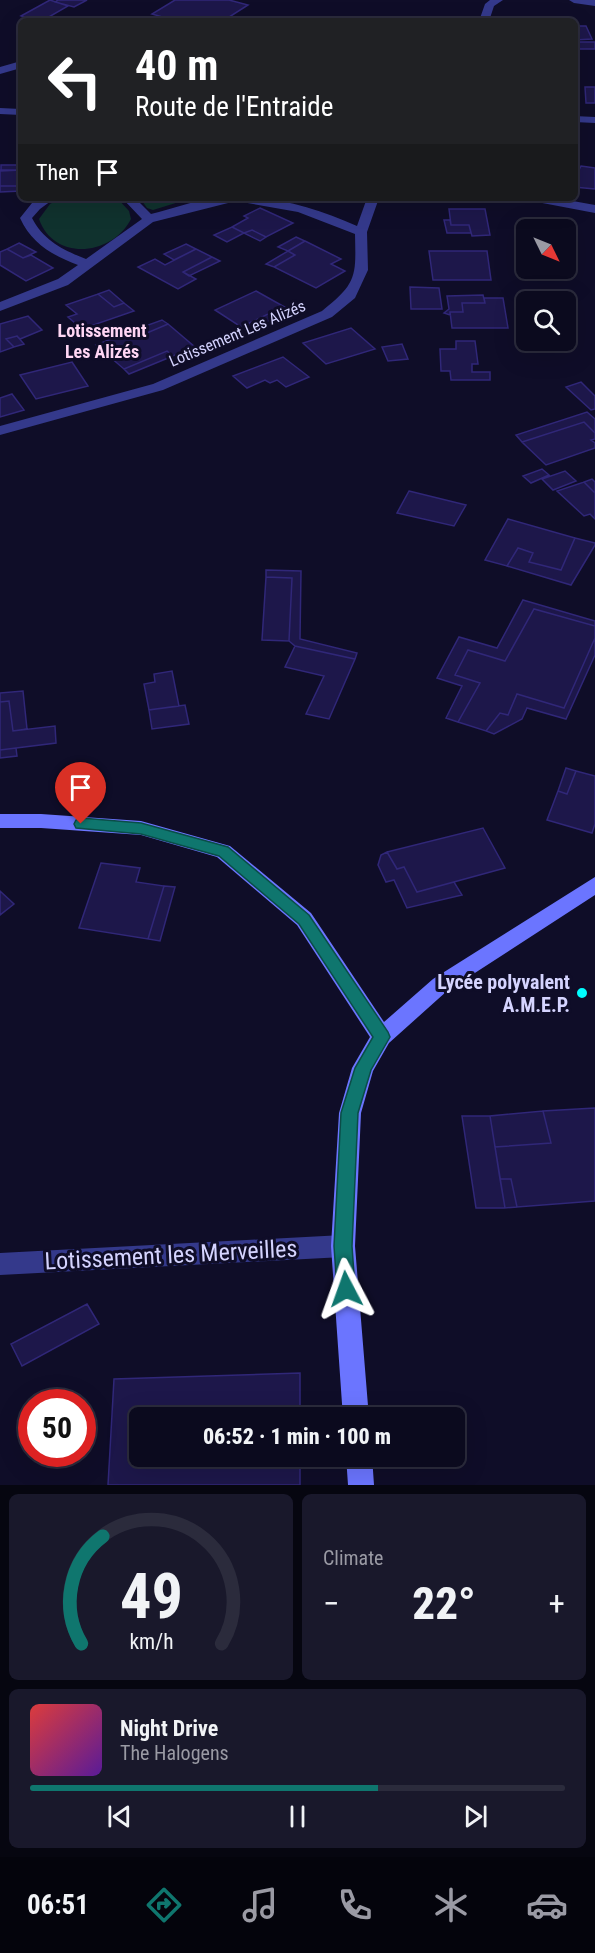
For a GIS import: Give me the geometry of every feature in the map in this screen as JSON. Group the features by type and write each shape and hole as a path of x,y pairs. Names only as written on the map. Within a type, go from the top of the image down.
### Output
{"main road":[{"path":"0,821 41,821 141,828 223,851 304,919 382,1037"},
{"path":"355,1407 343,1246 350,1113 363,1068 382,1037 440,985 595,885"},
{"path":"360,1467 361,1485"}],"street":[{"path":"485,18 490,4 498,0"},
{"path":"574,0 595,3"},
{"path":"0,71 18,65"},
{"path":"0,111 18,112"},
{"path":"578,119 595,120"},
{"path":"44,201 36,206 26,218 31,232 60,254 88,264"},
{"path":"131,201 149,219"},
{"path":"0,307 63,282 149,219 220,201"},
{"path":"259,201 297,207 328,217 361,232"},
{"name":"Lotissement Les Alizés","path":"0,431 158,387 327,314 350,295 362,270 361,232 372,201"},
{"path":"554,201 595,208"},
{"name":"Lotissement les Merveilles","path":"0,1264 343,1246"}],"green space":[{"path":"56,201 120,201 129,211 131,219 111,241 97,247 70,248 57,242 46,233 39,219 50,204"},
{"path":"142,201 182,201 153,210 147,208"}],"building":[{"path":"50,0 68,6 47,18 21,16"},
{"path":"58,0 87,0 74,7 55,2"},
{"path":"175,0 229,0 248,5 228,18 166,18 152,14"},
{"path":"578,26 586,26 592,39 578,40"},
{"path":"578,42 595,42 595,49 578,49"},
{"path":"585,87 595,87 595,103 586,103"},
{"path":"1,165 18,165 18,170 1,171"},
{"path":"581,166 595,168 595,189 578,187 578,172"},
{"path":"0,170 18,170 18,186 0,186"},
{"path":"0,186 18,186 18,191 0,192"},
{"path":"260,208 293,223 266,237 252,230 244,233 232,227 248,218 244,216"},
{"path":"449,209 485,209 490,235 472,236 469,225 451,225"},
{"path":"444,220 450,220 451,225 469,225 471,233 447,233"},
{"path":"232,227 244,233 227,242 214,235"},
{"path":"252,230 266,237 260,241 244,233"},
{"path":"296,237 305,241 288,251 278,247"},
{"path":"305,241 341,259 331,264 345,271 316,288 274,267 295,255 288,251"},
{"path":"19,243 36,252 23,258 7,249"},
{"path":"186,244 196,249 174,260 164,254"},
{"path":"7,249 23,258 31,255 53,268 26,281 0,265 0,252"},
{"path":"196,249 212,257 183,272 196,279 178,289 138,267 155,259 165,265"},
{"path":"288,251 295,255 274,267 266,264"},
{"path":"429,251 487,251 491,280 433,280"},
{"path":"212,257 220,261 189,276 183,272"},
{"path":"410,287 439,288 442,309 411,309"},
{"path":"109,290 124,303 114,307 98,294"},
{"path":"256,291 290,310 276,317 270,313 241,327 215,310"},
{"path":"98,294 114,307 124,303 134,311 82,329 68,317 77,314 66,305"},
{"path":"483,295 485,303 462,303 463,312 450,312 450,315 444,313 449,309 447,296"},
{"path":"484,298 503,298 508,328 452,328 450,312 463,312 462,303 485,303"},
{"path":"270,313 276,317 248,331 241,327"},
{"path":"28,316 42,330 20,339 17,336 6,339 14,347 0,352 0,324"},
{"path":"162,320 168,324 133,339 126,333"},
{"path":"168,324 195,347 173,356 167,351 124,369 96,345 126,333 133,339"},
{"path":"351,328 375,349 326,364 303,343"},
{"path":"17,336 24,344 14,347 6,339"},
{"path":"456,341 475,341 478,364 472,364 472,372 490,372 490,380 451,380 450,371 441,371 440,349 456,349"},
{"path":"402,344 408,359 388,361 382,347"},
{"path":"167,351 173,356 129,374 124,369"},
{"path":"283,357 309,377 286,387 277,380 270,383 265,380 247,388 233,376"},
{"path":"72,362 88,386 36,399 20,375"},
{"path":"581,382 595,396 595,409 591,410 566,387"},
{"path":"12,394 24,410 0,417 0,398"},
{"path":"587,412 595,419 595,433 584,422 522,442 516,435"},
{"path":"584,422 595,433 595,439 591,440 595,443 595,448 546,465 522,442"},
{"path":"542,469 549,475 531,483 523,476"},
{"path":"565,471 576,481 553,490 542,479"},
{"path":"592,479 595,482 595,493 584,482"},
{"path":"584,482 595,493 595,519 590,514 584,516 557,491"},
{"path":"409,491 466,505 454,526 397,513"},
{"path":"508,519 575,538 561,570 529,562 533,553 518,548 507,566 485,560"},
{"path":"575,538 595,543 595,545 571,585 507,566 518,548 533,553 529,562 561,570"},
{"path":"266,570 301,571 300,639 357,653 355,659 295,646 289,641 292,578 266,577"},
{"path":"266,577 292,578 289,641 262,640"},
{"path":"523,600 595,621 595,626 534,609 505,661 468,650 455,675 480,683 458,722 446,718 462,686 437,678 459,637 497,648"},
{"path":"534,609 595,626 595,638 564,708 517,694 508,715 500,713 486,731 458,722 480,683 455,675 468,650 505,661"},
{"path":"595,638 595,655 566,719 527,708 522,719 494,734 486,731 500,713 508,715 517,694 564,708"},
{"path":"295,646 355,659 329,719 306,714 324,676 285,667"},
{"path":"172,671 179,706 149,710 144,684 155,682 154,674"},
{"path":"23,691 27,729 13,731 9,701 0,702 0,693"},
{"path":"9,701 13,731 55,726 56,743 0,750 0,702"},
{"path":"185,705 189,724 152,729 149,710"},
{"path":"16,748 17,756 0,758 0,750"},
{"path":"566,768 576,771 567,794 558,791"},
{"path":"576,771 595,776 595,824 592,833 547,820 558,791 567,794"},
{"path":"483,828 505,868 417,892 404,867 397,869 387,852"},
{"path":"387,852 397,869 404,867 417,892 454,882 462,895 407,908 394,880 386,882 378,865 381,855"},
{"path":"101,863 140,868 136,882 164,886 148,939 79,928"},
{"path":"164,886 175,887 160,941 148,939"},
{"path":"0,891 14,904 0,915"},
{"path":"595,1108 595,1201 517,1207 511,1179 500,1179 495,1147 551,1143 543,1111"},
{"path":"543,1111 551,1143 495,1147 490,1116"},
{"path":"462,1116 490,1116 505,1208 476,1208"},
{"path":"500,1179 511,1179 517,1207 505,1208"},
{"path":"87,1304 99,1324 22,1366 11,1344"},
{"path":"300,1373 300,1407 129,1407 129,1467 300,1467 300,1485 108,1485 114,1379"}],"place":[{"name":"Lycée polyvalent A.M.E.P.","path":"582,993"}],"district":[{"name":"Lotissement Les Alizés","path":"102,341"}],"route":[{"path":"81,824 141,828 223,851 304,919 382,1037 363,1068 350,1113 343,1246 346,1289"}]}
